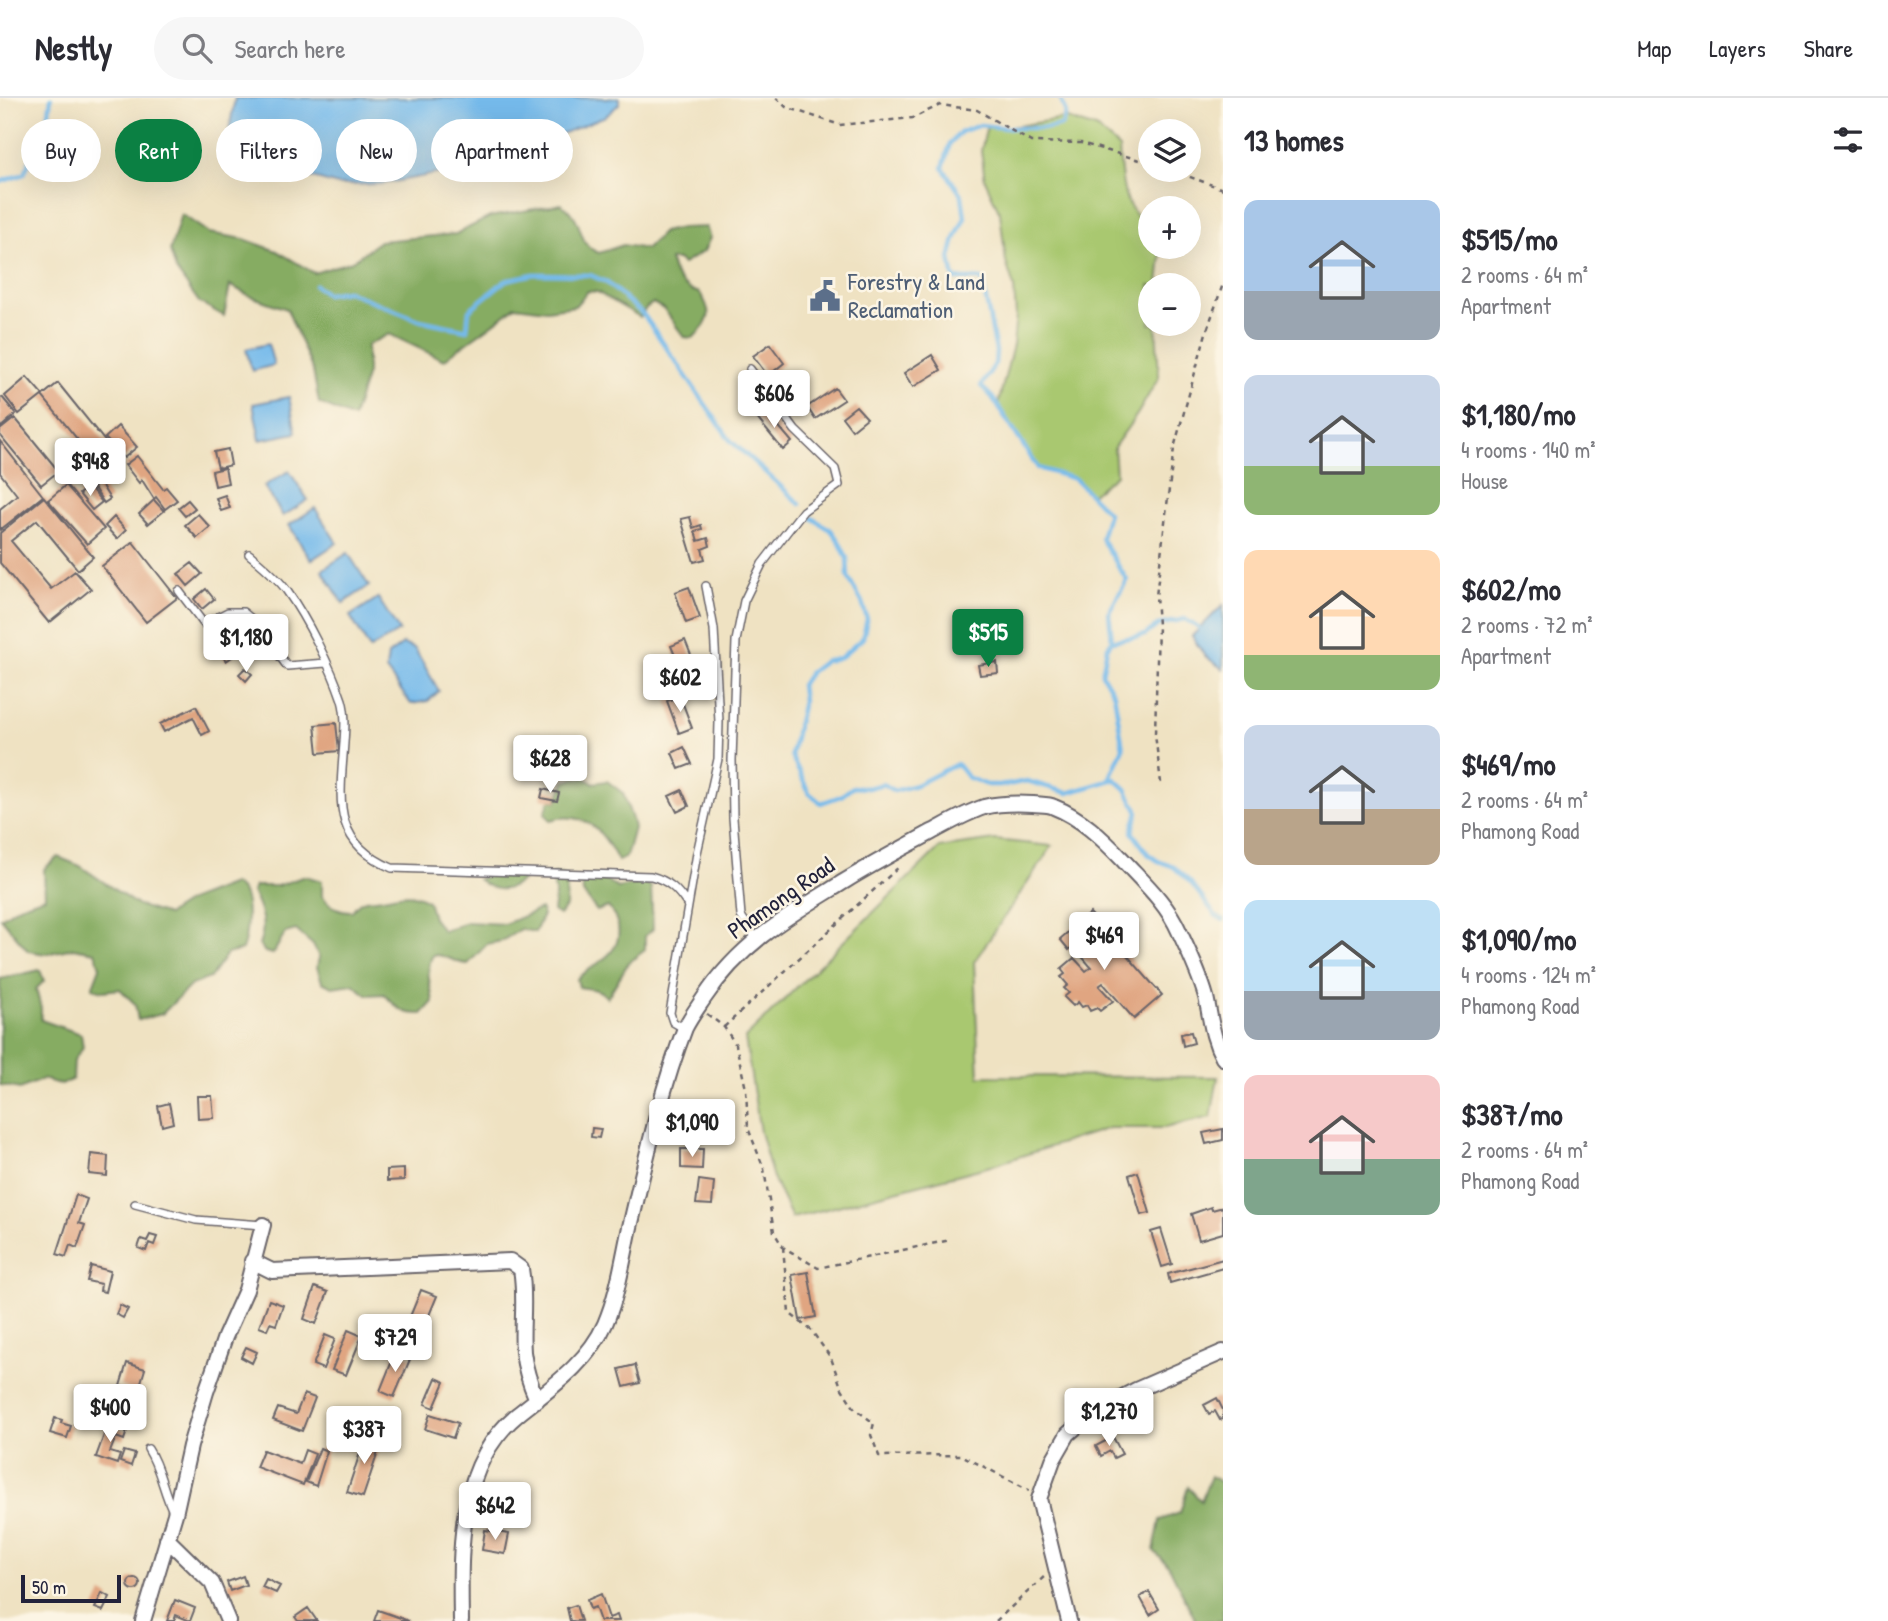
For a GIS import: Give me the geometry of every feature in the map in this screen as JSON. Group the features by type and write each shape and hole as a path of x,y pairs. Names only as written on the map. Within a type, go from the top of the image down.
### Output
{"street":[{"name":"Phamong Road","path":"461,1621 460,1572 468,1492 487,1452 513,1418 583,1358 597,1340 606,1321 619,1275 653,1124 685,1028 731,961 756,938 876,862 954,820 984,807 1012,803 1052,806 1082,822 1111,847 1160,900 1178,926 1205,993 1214,1042 1223,1058"},
{"path":"143,1621 206,1392 225,1337 246,1290 263,1225"},
{"path":"252,1261 272,1271 298,1271 326,1267 510,1261 522,1269 523,1352 528,1380 537,1400"},
{"path":"1069,1621 1040,1499 1054,1460 1068,1434 1092,1413 1136,1390 1223,1352"},
{"path":"167,1539 212,1583 228,1621"}],"lane":[{"path":"750,369 796,430 835,468 839,485 803,512 762,564 744,601 736,641 733,818 741,916 756,938"},
{"path":"249,554 286,590 307,625 343,702 345,724 342,775 345,826 358,847 371,859 392,868 651,876 672,885 687,904"},
{"path":"685,1028 673,1022 670,1013 687,904 718,759 719,722 714,629 706,586"},
{"path":"179,591 204,624 228,612 243,612 254,621 287,666 326,663"},
{"path":"135,1204 196,1220 263,1225"},
{"path":"148,1450 156,1462 165,1497 174,1514"}],"path":[{"path":"776,98 786,107 840,125 913,118 940,105 977,110 1031,142 1081,144 1138,160"},
{"path":"1201,181 1223,189"},
{"path":"1161,783 1155,734 1158,625 1156,596 1172,462 1206,333 1223,284"},
{"path":"724,1027 905,862"},
{"path":"698,1007 724,1027 736,1045 746,1089 748,1128 764,1169 774,1232 783,1247 789,1312 811,1330 831,1358 841,1387 855,1409 874,1423 871,1435 879,1456 961,1455 1026,1488 1040,1499"},
{"path":"783,1247 818,1268 950,1240"},
{"path":"996,1621 1055,1566"}],"green space":[{"path":"1064,118 1096,128 1119,148 1126,198 1138,218 1138,259 1161,259 1159,273 1138,273 1138,336 1157,336 1159,377 1114,447 1116,475 1091,495 1075,479 1038,468 998,405 1013,345 1016,316 1014,287 1006,262 1000,213 985,180 981,151 987,126 1006,128"},
{"path":"561,204 574,216 588,246 599,253 623,245 646,249 663,232 706,227 710,238 704,251 683,264 678,260 670,260 680,281 700,293 707,307 708,317 699,332 693,338 684,337 664,309 653,303 640,317 597,292 588,291 575,306 547,310 515,306 444,360 389,334 367,345 367,373 353,418 319,403 313,371 287,309 250,296 230,285 224,316 199,302 176,270 170,251 181,214 209,233 244,239 277,251 314,273 352,261 380,241 456,234 490,217"},
{"path":"585,778 593,783 607,781 623,793 634,828 626,857 618,861 592,825 574,818 550,820 545,813 550,800 557,801 565,782"},
{"path":"995,840 1052,846 974,962 979,1076 1218,1077 1211,1117 1164,1128 1109,1128 987,1167 792,1218 773,1178 760,1132 745,1038 939,848"},
{"path":"58,857 80,866 137,905 167,915 189,901 233,884 242,891 246,904 246,929 242,950 227,954 210,978 191,985 162,1014 138,1020 135,1004 120,989 103,991 92,988 100,967 95,952 73,948 46,954 28,951 1,918 19,906 45,897 44,869"},
{"path":"554,874 562,874 567,882 566,907 559,915 553,911 555,892 551,879"},
{"path":"490,875 517,875 523,880 506,889 500,889 478,879"},
{"path":"305,876 322,881 322,896 331,905 343,910 352,911 365,900 415,895 428,901 433,918 443,931 467,922 505,924 540,909 543,915 535,932 520,929 502,941 487,944 468,964 433,955 429,972 433,1002 422,1014 409,1013 397,1007 384,994 367,995 353,984 332,987 322,982 317,967 319,957 313,945 296,930 285,933 273,954 265,952 259,945 263,924 252,892 255,886 277,886"},
{"path":"595,878 618,888 643,882 651,887 653,929 645,936 645,950 629,962 607,998 598,990 579,987 577,979 612,951 618,936 618,926 610,909 608,907 597,911 583,893 582,881"},
{"path":"40,970 44,981 36,989 41,1020 81,1034 83,1047 74,1060 73,1079 62,1085 43,1079 20,1089 0,1085 0,979"},
{"path":"1211,1476 1223,1484 1223,1621 1196,1621 1169,1566 1154,1551 1160,1520 1180,1513 1188,1487 1201,1501"}],"water":[{"path":"235,98 619,98 619,104 606,116 573,129 573,119 431,119 431,175 417,177 417,119 336,119 336,182 393,182 382,184 338,185 322,181 322,119 231,119"},
{"path":"268,344 274,365 252,371 246,349"},
{"path":"289,397 296,433 260,440 253,404"},
{"path":"289,471 308,500 283,516 264,486"},
{"path":"315,508 337,543 311,560 289,525"},
{"path":"348,553 369,586 343,603 322,570"},
{"path":"378,598 399,631 370,649 350,616"},
{"path":"1223,605 1223,669 1204,655 1192,636"},
{"path":"403,644 415,649 439,691 428,701 411,704 386,670 388,655"}],"building":[{"path":"770,344 784,363 768,376 753,356"},
{"path":"932,355 941,370 913,387 904,373"},
{"path":"27,377 43,395 19,414 5,396"},
{"path":"58,383 108,445 62,482 55,474 41,485 0,435 0,430 15,418 56,468 83,446 42,396"},
{"path":"835,388 844,400 815,419 807,407"},
{"path":"2,397 16,414 0,428 0,398"},
{"path":"856,406 867,418 852,430 842,417"},
{"path":"765,410 792,442 783,450 756,417"},
{"path":"118,426 137,447 124,458 105,438"},
{"path":"0,441 43,496 0,530 0,509 17,495 0,473"},
{"path":"108,448 121,463 105,476 93,461"},
{"path":"228,449 231,465 218,468 214,452"},
{"path":"137,456 163,489 166,487 177,500 165,509 156,497 154,499 142,480 139,483 125,465"},
{"path":"91,463 99,473 88,482 80,472"},
{"path":"225,468 228,483 215,486 212,471"},
{"path":"99,481 110,499 104,503 92,485"},
{"path":"66,485 104,529 87,544 48,500"},
{"path":"89,486 102,502 92,510 79,494"},
{"path":"225,495 230,508 221,511 216,498"},
{"path":"44,497 93,557 78,570 37,520 11,541 51,589 75,571 91,589 49,623 0,563 0,533"},
{"path":"154,500 164,511 148,524 139,514"},
{"path":"188,500 195,508 185,516 178,508"},
{"path":"198,514 210,527 197,538 185,525"},
{"path":"114,517 126,530 117,539 105,526"},
{"path":"690,517 693,528 701,525 702,529 695,531 698,541 708,538 710,546 702,549 705,559 694,562 681,519"},
{"path":"133,542 177,598 146,622 102,566"},
{"path":"192,563 202,574 188,586 178,574"},
{"path":"689,587 700,618 686,623 675,592"},
{"path":"206,589 214,599 202,609 194,599"},
{"path":"685,640 697,670 683,675 671,646"},
{"path":"226,648 232,657 226,661 220,652"},
{"path":"997,662 998,673 980,675 978,665"},
{"path":"245,668 252,674 246,681 239,674"},
{"path":"680,696 692,728 679,733 667,701"},
{"path":"196,706 209,731 202,735 193,717 164,732 160,724"},
{"path":"336,723 339,751 318,753 315,725"},
{"path":"684,747 692,764 679,769 672,753"},
{"path":"543,789 559,793 557,801 541,798"},
{"path":"682,790 689,806 677,812 669,796"},
{"path":"1090,913 1162,995 1134,1019 1103,983 1099,986 1113,1001 1100,1011 1097,1008 1090,1011 1087,1005 1082,1007 1078,1002 1073,1006 1064,997 1069,993 1064,988 1068,985 1061,977 1065,974 1061,969 1074,958 1086,971 1091,967 1073,946 1069,950 1060,939"},
{"path":"1191,1032 1194,1043 1183,1046 1181,1034"},
{"path":"197,1096 212,1096 214,1118 198,1119"},
{"path":"169,1103 173,1123 162,1126 158,1106"},
{"path":"678,1106 691,1110 689,1117 675,1112"},
{"path":"592,1128 601,1129 599,1138 591,1137"},
{"path":"1223,1129 1223,1140 1206,1144 1203,1133"},
{"path":"681,1149 703,1149 702,1169 681,1168"},
{"path":"91,1154 108,1156 107,1176 89,1174"},
{"path":"404,1169 404,1180 387,1181 387,1170"},
{"path":"1138,1172 1150,1213 1141,1215 1129,1175"},
{"path":"699,1180 714,1182 712,1205 696,1204"},
{"path":"76,1195 87,1199 79,1223 85,1225 77,1248 70,1245 66,1257 57,1254"},
{"path":"1211,1207 1212,1210 1223,1207 1223,1233 1199,1240 1191,1214"},
{"path":"1161,1229 1172,1264 1162,1267 1151,1232"},
{"path":"150,1235 157,1237 154,1245 149,1243 146,1251 138,1248 141,1239 147,1241"},
{"path":"1223,1259 1223,1268 1170,1283 1168,1274"},
{"path":"91,1266 110,1271 105,1292 100,1291 101,1284 87,1281"},
{"path":"808,1272 816,1317 800,1320 792,1275"},
{"path":"315,1287 328,1292 316,1324 304,1319"},
{"path":"421,1290 437,1296 420,1337 404,1331"},
{"path":"269,1300 283,1305 276,1325 270,1323 267,1330 259,1327"},
{"path":"120,1305 128,1309 123,1318 116,1314"},
{"path":"348,1330 362,1336 346,1375 332,1370"},
{"path":"325,1335 335,1339 323,1369 313,1365"},
{"path":"246,1347 257,1352 252,1363 241,1357"},
{"path":"396,1351 411,1357 394,1397 380,1391"},
{"path":"127,1363 145,1369 138,1392 120,1386"},
{"path":"635,1365 640,1383 624,1387 619,1369"},
{"path":"436,1378 445,1382 434,1408 425,1404"},
{"path":"304,1394 315,1398 302,1431 273,1420 278,1408 296,1414"},
{"path":"1217,1398 1223,1410 1223,1419 1220,1420 1215,1411 1209,1414 1204,1405"},
{"path":"430,1414 458,1423 453,1438 425,1429"},
{"path":"55,1418 71,1426 67,1438 50,1433"},
{"path":"108,1424 127,1431 124,1440 116,1437 110,1452 120,1455 117,1464 96,1457"},
{"path":"366,1435 382,1440 363,1497 347,1492"},
{"path":"1113,1437 1122,1454 1114,1458 1110,1451 1101,1456 1096,1446"},
{"path":"320,1448 327,1451 316,1486 306,1482"},
{"path":"263,1450 300,1464 305,1450 315,1454 303,1485 256,1467"},
{"path":"124,1451 135,1454 131,1466 120,1462"},
{"path":"508,1507 519,1508 518,1524 506,1522"},
{"path":"485,1530 509,1534 505,1554 482,1550"},
{"path":"243,1576 246,1585 230,1591 227,1582"},
{"path":"134,1578 140,1584 134,1590 128,1584"},
{"path":"266,1579 280,1586 276,1593 262,1587"},
{"path":"1149,1592 1159,1609 1150,1615 1140,1597"},
{"path":"102,1593 110,1597 103,1611 95,1608"},
{"path":"601,1594 609,1618 617,1615 619,1621 600,1621 595,1607 590,1609 587,1600"},
{"path":"175,1600 195,1608 190,1621 176,1615 174,1621 167,1621"},
{"path":"576,1605 581,1621 570,1621 567,1608"},
{"path":"308,1608 317,1621 298,1621 295,1617"},
{"path":"378,1610 409,1621 374,1621"}],"waterway":[{"path":"0,182 24,174 48,119 51,98"},
{"path":"1060,98 1066,113 1062,125 1048,128 980,125 961,132 950,143 943,168 962,196 965,217 950,258 954,279 982,279 996,351 995,364 981,386 992,397 1038,468 1075,479 1108,513 1101,538 1127,580 1109,612 1112,641 1107,648 1102,674 1114,694 1123,748 1109,780"},
{"path":"315,285 326,294 347,291 419,320 467,330 469,310 506,280 534,274 590,275 606,282 643,314 730,440 800,504"},
{"path":"812,518 831,530 839,541 847,558 848,577 862,602 867,619 863,638 840,658 825,661 809,673 801,685 803,701 791,755 809,793 821,803 841,796 853,787 868,788 883,784 894,791 916,785 957,764 967,777 987,785 1027,781 1068,793 1115,779 1126,789 1138,812 1132,832 1148,854 1174,867 1191,883 1216,916 1223,920"},
{"path":"1112,641 1145,635 1158,625 1185,619 1200,629 1205,629"}],"place":[{"name":"Forestry & Land Reclamation","path":"825,296"}]}
